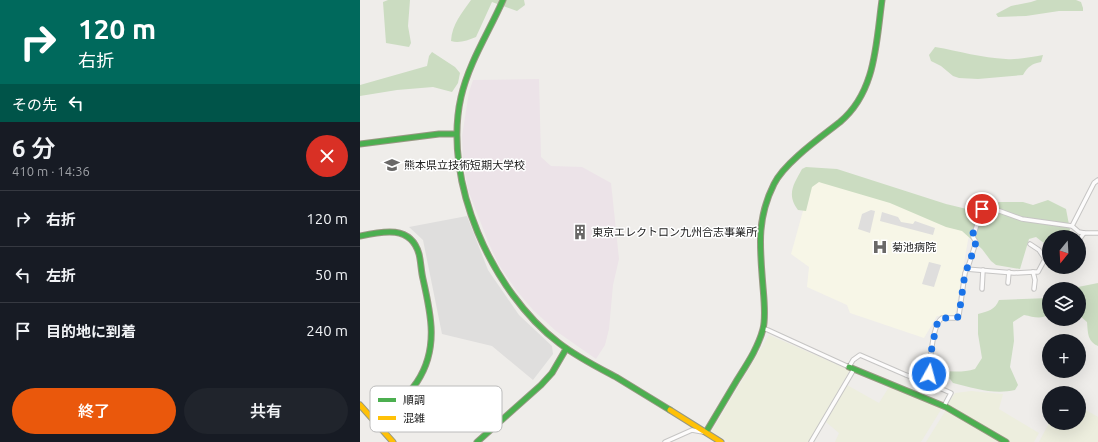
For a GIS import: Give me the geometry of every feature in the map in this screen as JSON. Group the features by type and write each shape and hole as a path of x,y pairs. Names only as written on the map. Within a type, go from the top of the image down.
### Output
{"street":[{"path":"502,0 470,71 462,96 456,134 459,166 466,198 479,234 499,275 528,314 566,349 721,442"},
{"path":"706,432 754,352 763,328 764,300 760,230 764,208 770,193 775,182 784,170 824,134 841,121 859,100 869,80 874,61 882,0"},
{"path":"360,144 439,134 456,134"},
{"path":"1072,226 1094,183 1098,180"},
{"path":"926,382 929,374 932,346 937,323 942,318 957,318 959,315 966,269 976,242 972,236 984,209 997,210 1022,219 1072,226 1077,230"},
{"path":"360,236 389,231 397,232 406,235 417,249 430,310 432,331 431,348 426,365 415,386"},
{"path":"1086,233 1098,233"},
{"path":"1030,244 1039,250 1042,254"},
{"path":"966,269 1009,274 1038,272 1042,265"},
{"path":"982,289 983,270"},
{"path":"1033,272 1035,280 1034,289"},
{"path":"1009,274 1014,277"},
{"path":"1008,283 1009,274"},
{"path":"763,328 851,368 944,406 1006,442"},
{"path":"502,420 541,385 552,373 566,349"},
{"path":"811,442 851,368 853,360 860,355 952,393 944,406"},
{"path":"360,405 370,416"},
{"path":"665,442 692,430 706,432"},
{"path":"384,432 393,442"},
{"path":"477,442 488,432"}],"shaded area":[{"path":"539,79 541,157 551,166 582,167 611,183 619,259 613,285 609,329 605,345 596,359 556,331 533,310 516,290 499,265 489,244 468,190 463,161 462,136 469,92 473,80"},
{"name":"菊池病院","path":"815,168 977,213 968,240 955,315 937,316 924,338 850,313 847,305 807,287 809,267 791,254"},
{"path":"871,210 875,211 870,233 858,229 862,214"},
{"path":"882,212 898,217 901,222 913,224 915,221 935,228 933,235 880,221"},
{"path":"467,216 488,270 519,315 552,346 553,354 533,380 492,346 442,334 423,240 409,227"},
{"path":"929,262 941,265 934,287 922,284"}],"green space":[{"path":"388,0 410,0 408,26 411,43 409,47 386,43 383,2"},
{"path":"471,0 524,0 525,5 517,11 492,2 476,37 460,42 451,41 455,24"},
{"path":"1037,0 1076,0 1081,2 1083,11 1059,11 1026,16 998,17 996,14 1011,6"},
{"path":"935,47 997,58 1015,59 1043,55 1041,62 1030,66 1023,75 978,79 959,78 953,76 941,66 931,61 929,55"},
{"path":"432,52 455,67 460,73 458,83 452,92 433,87 397,90 360,96 360,85 427,66 429,56"},
{"path":"806,167 837,169 946,204 971,210 995,211 998,202 1023,202 1033,205 1048,200 1066,209 1070,230 1042,230 1042,242 1036,237 1029,239 1020,269 996,265 982,249 962,231 946,227 890,203 819,182 812,187 806,211 798,210 792,199 792,189 802,169"},
{"path":"1098,283 1098,346 1092,342 1088,333 1086,321 1086,285"},
{"path":"1042,298 1042,317 1024,315 1013,322 1014,341 1010,367 1018,385 1015,390 999,392 953,383 950,379 937,371 961,371 975,369 982,358 978,334 978,314 993,308 999,300"},
{"path":"769,335 850,370 809,442 729,442 712,431"},
{"path":"847,385 879,403 889,387 942,408 921,442 835,442 839,433 826,422"},
{"path":"971,391 1003,394 999,409 1039,433 1034,442 1010,442 947,405 955,393"},
{"path":"946,410 1002,442 926,442"},
{"path":"1086,410 1098,417 1098,442 1039,442 1045,430 1086,430"}],"traffic: fast":[{"path":"503,0 469,72 461,97 457,130 459,164 466,198 478,232 494,265 513,295 535,321 559,343 573,353 670,410"},
{"path":"706,432 752,356 763,329 764,308 760,247 762,222 768,197 779,176 794,159 840,122 852,110 861,96 868,82 876,50 882,0"},
{"path":"360,144 439,134 456,134"},
{"path":"360,236 387,232 403,234 410,238 419,254 422,276 429,305 431,344 424,370 414,386"},
{"path":"502,420 541,385 552,373 566,349"},
{"path":"849,367 946,407 1006,442"},
{"path":"477,442 488,432"}],"traffic: slow":[{"path":"360,405 370,416"},
{"path":"670,410 721,442"},
{"path":"384,432 393,442"}],"place":[{"name":"熊本県立技術短期大学校","path":"392,165"},
{"name":"東京エレクトロン九州合志事業所","path":"580,232"},
{"name":"菊池病院","path":"880,247"}],"route":[{"path":"929,374 932,346 938,320 942,318 954,319 959,315 965,273 976,242 972,236 982,209"}]}
